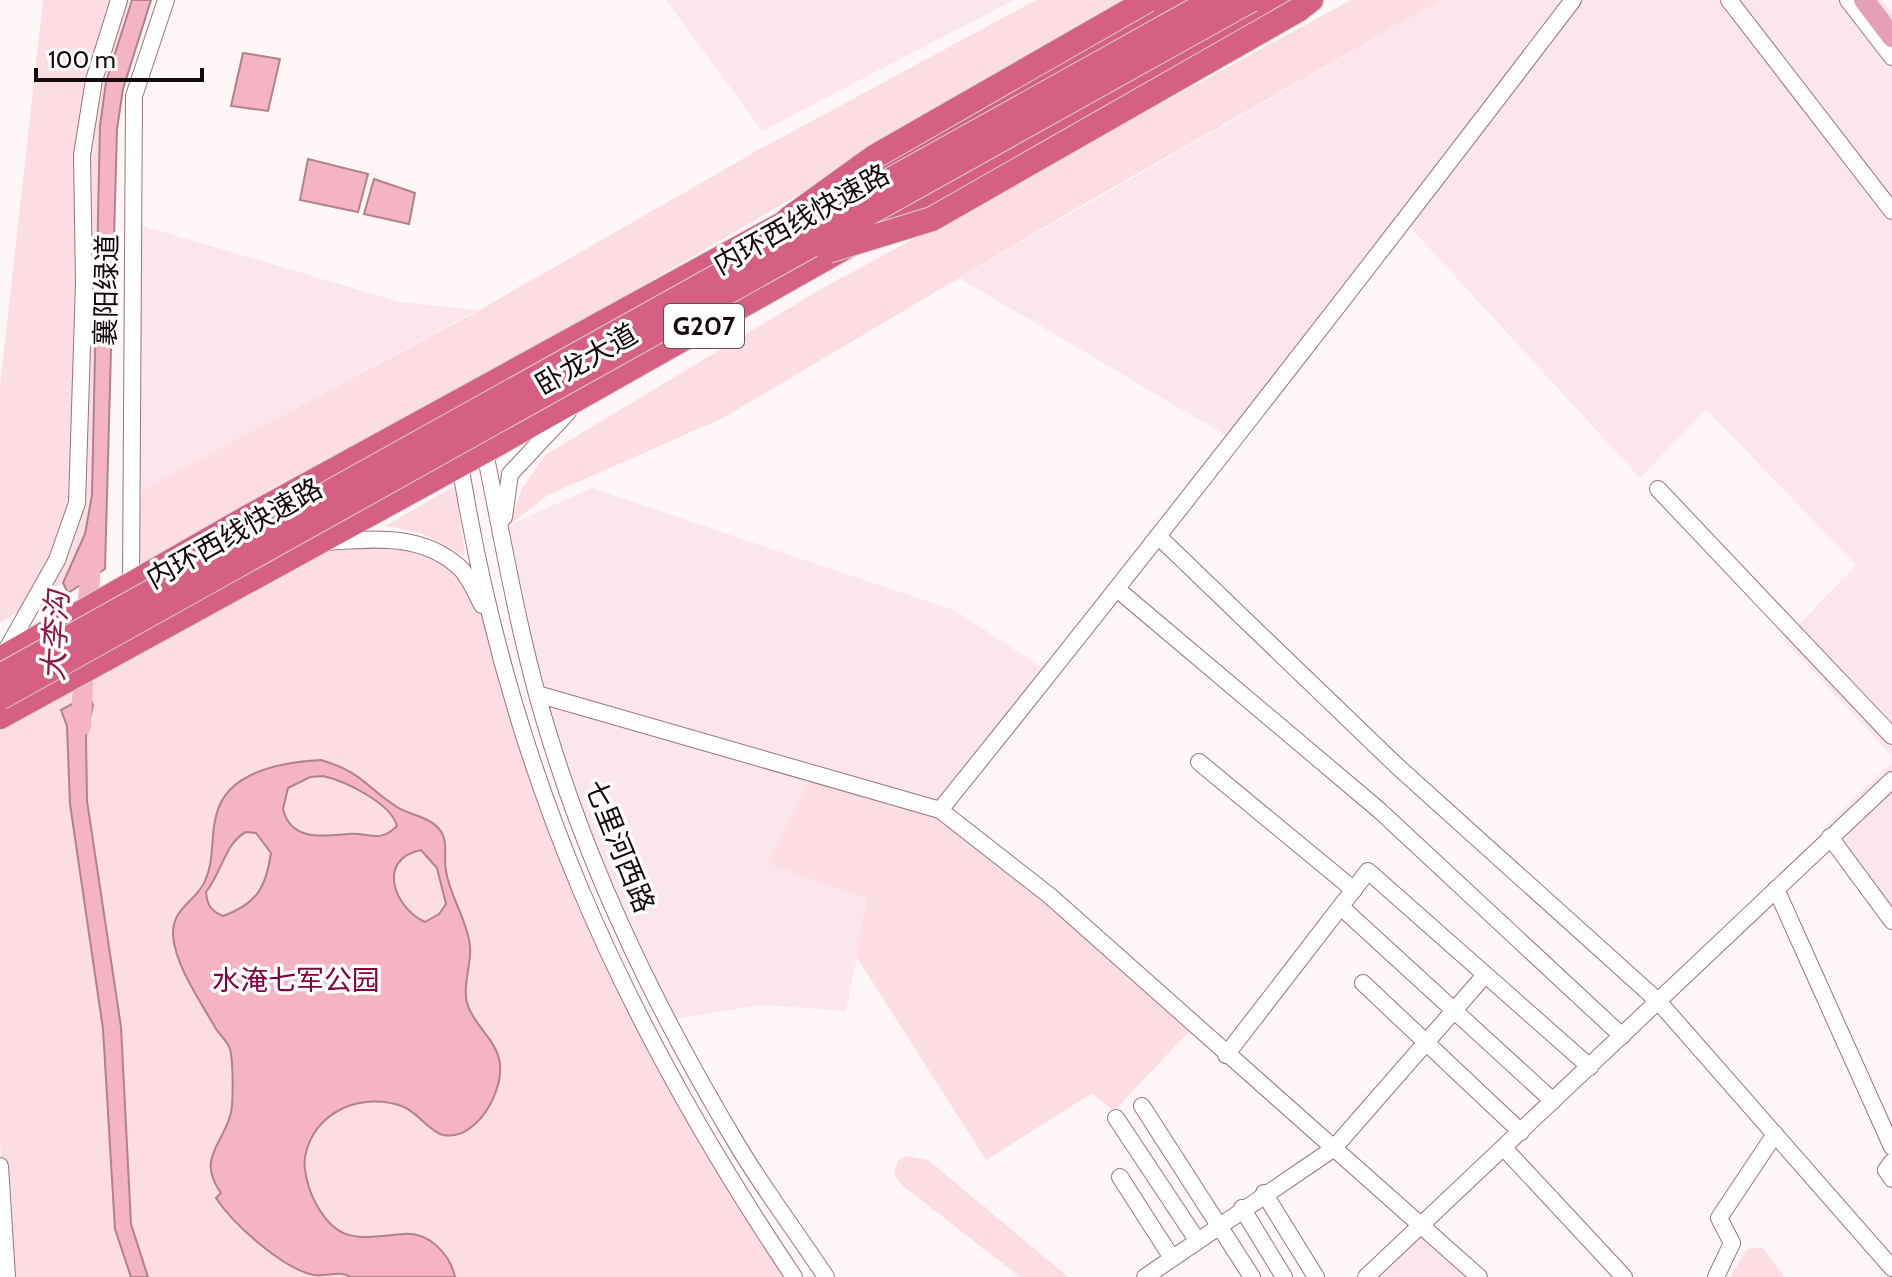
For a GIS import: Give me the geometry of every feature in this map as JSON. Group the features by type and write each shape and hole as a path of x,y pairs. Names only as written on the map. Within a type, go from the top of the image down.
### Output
{"highway":[{"path":"694,286 874,157 1148,0"},
{"name":"卧龙大道","path":"1,664 123,590 462,398 771,231 1174,0"},
{"name":"内环西线快速路","path":"1,664 1213,0"},
{"name":"内环西线快速路","path":"4,709 780,265 1251,0"},
{"name":"卧龙大道","path":"4,709 124,649 1297,3"},
{"path":"780,265 932,219 1297,3"}],"main road":[{"path":"1864,0 1892,37"}],"street":[{"path":"1,664 57,560 77,503 84,283 82,155 94,80 119,0"},
{"name":"襄阳绿道","path":"123,590 134,96 166,0"},
{"path":"940,810 1160,538 1232,439 1298,360 1573,0"},
{"path":"1729,0 1892,211"},
{"path":"1848,0 1892,57"},
{"path":"508,571 503,506 510,474 589,391"},
{"name":"七里河西路","path":"462,398 485,451 508,571 552,748 600,873 663,1013 738,1147 819,1275"},
{"name":"七里河西路","path":"462,398 460,464 491,619 540,789 599,936 663,1067 726,1175 794,1277"},
{"path":"1658,489 1892,736"},
{"path":"316,543 393,538 433,550 461,568 491,619"},
{"path":"1160,538 1397,766 1658,1001 1892,1268"},
{"path":"1117,589 1379,810 1622,1036"},
{"path":"537,694 940,810 1050,896 1479,1277"},
{"path":"1199,762 1354,890"},
{"path":"1366,1277 1892,780"},
{"path":"1830,837 1892,921"},
{"path":"1226,1055 1368,871 1590,1067"},
{"path":"1776,889 1892,1147"},
{"path":"1341,907 1553,1101"},
{"path":"1145,1277 1264,1193 1333,1149 1485,975"},
{"path":"1363,983 1521,1132"},
{"path":"1142,1106 1252,1277"},
{"path":"1116,1118 1197,1240"},
{"path":"1716,1277 1732,1243 1719,1218 1775,1134"},
{"path":"1504,1148 1624,1277"},
{"path":"1892,1162 1886,1170 1892,1179"},
{"path":"0,1166 7,1277"},
{"path":"1120,1177 1172,1258"},
{"path":"1264,1193 1316,1277"},
{"path":"1242,1208 1284,1277"}],"shaded area":[{"path":"132,0 151,0 123,89 117,129 105,569 68,593 63,583 85,534 92,495 100,126 106,82"},
{"path":"666,0 1014,0 762,131"},
{"path":"1441,0 1882,0 1892,13 1892,756 1784,640 1856,565 1706,409 1640,478 1410,227 1232,439 959,278"},
{"path":"243,53 280,59 268,111 231,106"},
{"path":"308,159 368,174 358,212 300,200"},
{"path":"374,179 415,193 409,224 364,214"},
{"path":"126,221 400,302 478,310 122,501"},
{"path":"591,488 956,611 1050,673 941,810 1114,1111 1092,1093 986,1160 857,957 846,1011 761,1005 675,1019 605,868 547,717 511,571 508,526"},
{"path":"89,695 93,705 86,736 87,801 121,1027 131,1224 148,1277 131,1277 115,1229 103,1029 70,804 67,726 61,710"},
{"path":"321,760 363,780 397,807 431,822 440,830 444,840 448,881 470,946 466,999 472,1014 495,1048 500,1072 494,1097 486,1112 471,1127 456,1135 438,1133 404,1107 388,1103 372,1102 342,1109 318,1128 310,1141 305,1172 322,1214 341,1232 362,1237 413,1234 422,1237 443,1253 455,1277 314,1275 288,1264 260,1244 216,1198 221,1193 214,1181 211,1162 231,1110 231,1055 228,1044 196,996 178,959 174,925 205,881 216,816 231,789 258,772 290,763","holes":["323,776 377,801 393,817 397,826 379,836 310,835 293,827 283,809 288,788 310,777","246,832 256,833 271,853 269,865 263,885 252,900 223,916 210,907 206,892 239,837","421,850 437,868 446,904 439,914 425,922 405,906 394,884 398,863 407,855"]},
{"path":"1892,762 1892,921 1824,828"},
{"path":"1422,1226 1479,1277 1366,1277"}],"green space":[{"path":"43,0 130,0 106,82 100,126 92,495 85,534 63,583 0,623 0,386"},
{"path":"1036,0 1145,0 808,189 131,585 129,497 478,311 760,149"},
{"path":"1351,0 1441,0 1077,208 723,418 548,495 508,526 522,489 545,455 816,292"},
{"path":"455,486 465,556 421,533 385,526"},
{"name":"水淹七军公园","path":"316,543 411,552 445,566 461,578 477,597 491,619 599,936 794,1277 7,1277 0,1139 0,717"},
{"path":"814,774 940,810 1194,1026 1114,1111 1092,1093 986,1160 856,956 867,898 769,864"},
{"path":"906,1156 928,1160 1068,1277 1020,1277 902,1185 894,1174 898,1161"},
{"path":"1762,1247 1784,1277 1730,1277 1747,1249"}],"waterway":[{"name":"大李沟","path":"86,622 92,555"},
{"name":"大李沟","path":"81,726 84,658"}]}
